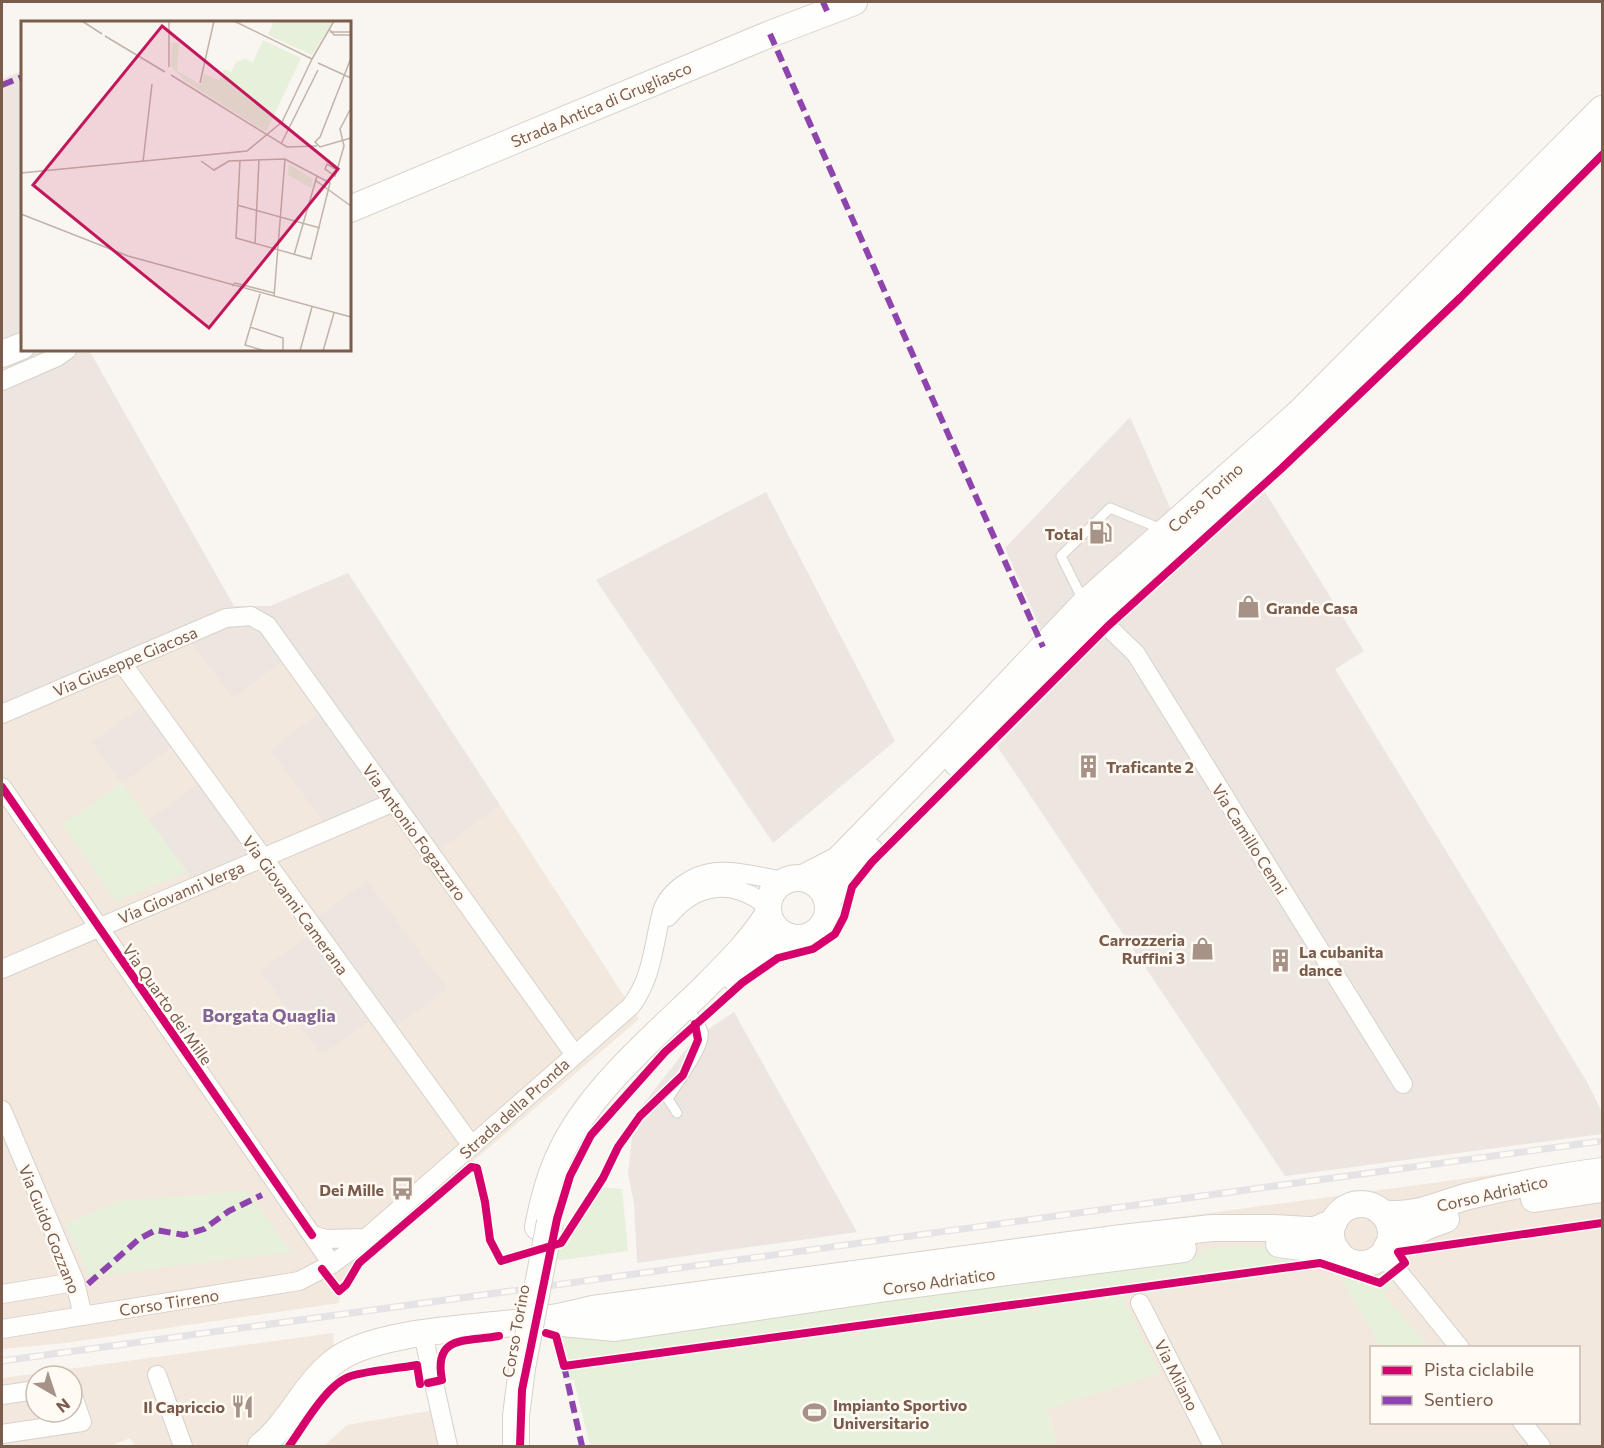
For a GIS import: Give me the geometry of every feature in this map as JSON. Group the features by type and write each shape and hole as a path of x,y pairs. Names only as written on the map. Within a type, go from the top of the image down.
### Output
{"street":[{"name":"Strada Antica di Grugliasco","path":"351,209 852,2"},
{"name":"Corso Torino","path":"690,1011 753,962 790,937 800,938 820,929 826,919 827,900 850,872 1167,531 1300,412 1602,109"},
{"name":"Corso Torino","path":"503,1446 505,1408 517,1368 544,1224 569,1162 590,1126 743,949 768,911 770,896 794,880 838,860 956,740 1092,611 1313,427 1602,135"},
{"path":"2,354 21,346"},
{"path":"2,381 66,351"},
{"name":"Via Camillo Cenni","path":"1092,611 1136,654 1403,1084"},
{"name":"Via Giuseppe Giacosa","path":"2,714 226,618 251,616"},
{"name":"Via Antonio Fogazzaro","path":"251,616 267,625 575,1054"},
{"name":"Via Giovanni Camerana","path":"122,663 472,1146"},
{"name":"Via Quarto dei Mille","path":"2,787 332,1264"},
{"name":"Via Giovanni Verga","path":"2,969 393,802"},
{"name":"Strada della Pronda","path":"332,1264 367,1238 631,1006 640,994 647,977 661,914 668,900 684,884 698,876 716,872 794,880"},
{"path":"794,880 813,882 821,888 827,900"},
{"name":"Strada della Pronda","path":"659,928 680,904 705,889 740,890 756,897 768,911"},
{"path":"768,911 776,928 790,937"},
{"name":"Via Guido Gozzano","path":"2,1110 75,1282 82,1316"},
{"name":"Corso Adriatico","path":"887,1278 1212,1228 1315,1230 1334,1222 1341,1211 1354,1204 1370,1205 1383,1213 1395,1215 1414,1214 1469,1196 1602,1171"},
{"name":"Corso Adriatico","path":"268,1443 319,1376 333,1362 376,1341 542,1320 593,1309 1223,1243 1277,1244 1338,1252 1350,1261 1366,1263 1427,1226 1485,1208 1602,1190"},
{"path":"1383,1213 1392,1229 1391,1240 1384,1252 1459,1346"},
{"path":"1334,1222 1332,1238 1338,1252"},
{"path":"312,1235 326,1239 367,1238"},
{"name":"Corso Tirreno","path":"2,1329 299,1281 332,1264"},
{"path":"2,1294 75,1282"},
{"name":"Via Milano","path":"1140,1304 1213,1446"},
{"path":"423,1334 448,1446"},
{"name":"Corso Torino","path":"516,1446 517,1368"},
{"path":"157,1375 183,1446"},
{"path":"2,1395 24,1392"},
{"path":"2,1434 69,1424"},
{"path":"1524,1424 1541,1446"},
{"path":"2,1442 3,1446"}],"lane":[{"path":"1092,611 1060,556 1110,508 1167,531"},
{"path":"677,1113 668,1100 696,1058 704,1041 704,1032 690,1011"}],"shaded area":[{"path":"21,71 21,337 2,346 2,79"},
{"path":"24,351 90,351 234,606 270,606 348,573 500,805 437,852 396,796 326,825 270,750 322,711 284,660 233,698 189,639 2,721 2,360"},
{"path":"1130,417 1171,510 1042,632 1005,548"},
{"path":"766,492 895,741 773,843 596,580"},
{"path":"1265,492 1364,651 1335,669 1587,1082 1602,1112 1602,1134 1285,1176 997,746 1126,615"},
{"path":"189,639 285,660 396,796 437,852 500,805 639,1019 359,1259 342,1281 339,1303 65,1343 2,1349 2,721"},
{"path":"146,704 176,744 122,783 92,742"},
{"path":"203,781 256,855 195,882 149,820"},
{"path":"367,881 447,989 385,1034 373,1018 322,1055 260,971 312,933 307,925"},
{"path":"734,1012 857,1232 637,1263 634,1203 628,1174 633,1129 626,1126 695,1038"},
{"path":"1602,1160 1602,1446 1057,1446 1003,1241"},
{"path":"333,1333 334,1346 266,1430 248,1446 135,1446 130,1438 110,1446 2,1446 2,1378 24,1375 24,1424 84,1424 84,1367"},
{"path":"440,1409 450,1446 324,1446 347,1425"}],"green space":[{"path":"122,783 187,872 116,901 62,824"},
{"path":"600,1187 622,1189 628,1251 554,1261 556,1248 565,1246"},
{"path":"247,1191 291,1252 90,1277 65,1224 118,1201"},
{"path":"1232,1246 1293,1249 1340,1263 1351,1270 1381,1270 1395,1284 1383,1294 1428,1346 1380,1346 1342,1280 1323,1268 1123,1298 1160,1373 1047,1409 1057,1446 590,1446 574,1380 564,1379 563,1332 623,1334 1201,1255 1205,1249"}],"railway":[{"path":"2,1361 1602,1141"}],"marked path":[{"path":"823,2 827,11"},
{"path":"770,34 1043,647"},
{"path":"2,85 21,77"},
{"path":"88,1284 139,1239 156,1230 184,1235 204,1229 229,1211 262,1195"},
{"path":"564,1366 582,1446"}],"cycle path":[{"path":"520,1446 522,1390 557,1219 570,1176 591,1135 665,1052 742,983 778,958 813,949 835,934 844,917 852,887 872,862 1108,626 1282,468 1460,298 1602,155"},
{"path":"2,787 312,1235"},
{"path":"322,1269 339,1291 346,1285 359,1263 471,1167 477,1168 485,1202 490,1240 501,1261 561,1243 603,1178 618,1147 640,1116 683,1075 698,1040 695,1024"},
{"path":"546,1333 556,1336 564,1366 1320,1263 1380,1283 1405,1263 1398,1252 1602,1223"},
{"path":"428,1383 442,1380 441,1365 448,1347 465,1340 499,1336"},
{"path":"289,1446 308,1417 333,1387 342,1380 367,1372 417,1365 420,1384"}],"place":[{"name":"Total","path":"1101,533"},
{"name":"Grande Casa","path":"1248,607"},
{"name":"Traficante 2","path":"1088,766"},
{"name":"Carrozzeria Ruffini 3","path":"1203,948"},
{"name":"La cubanita dance","path":"1281,960"},
{"name":"Dei Mille","path":"402,1189"},
{"name":"Il Capriccio","path":"243,1406"},
{"name":"Impianto Sportivo Universitario","path":"815,1413"}],"district":[{"name":"Borgata Quaglia","path":"269,1015"}]}
